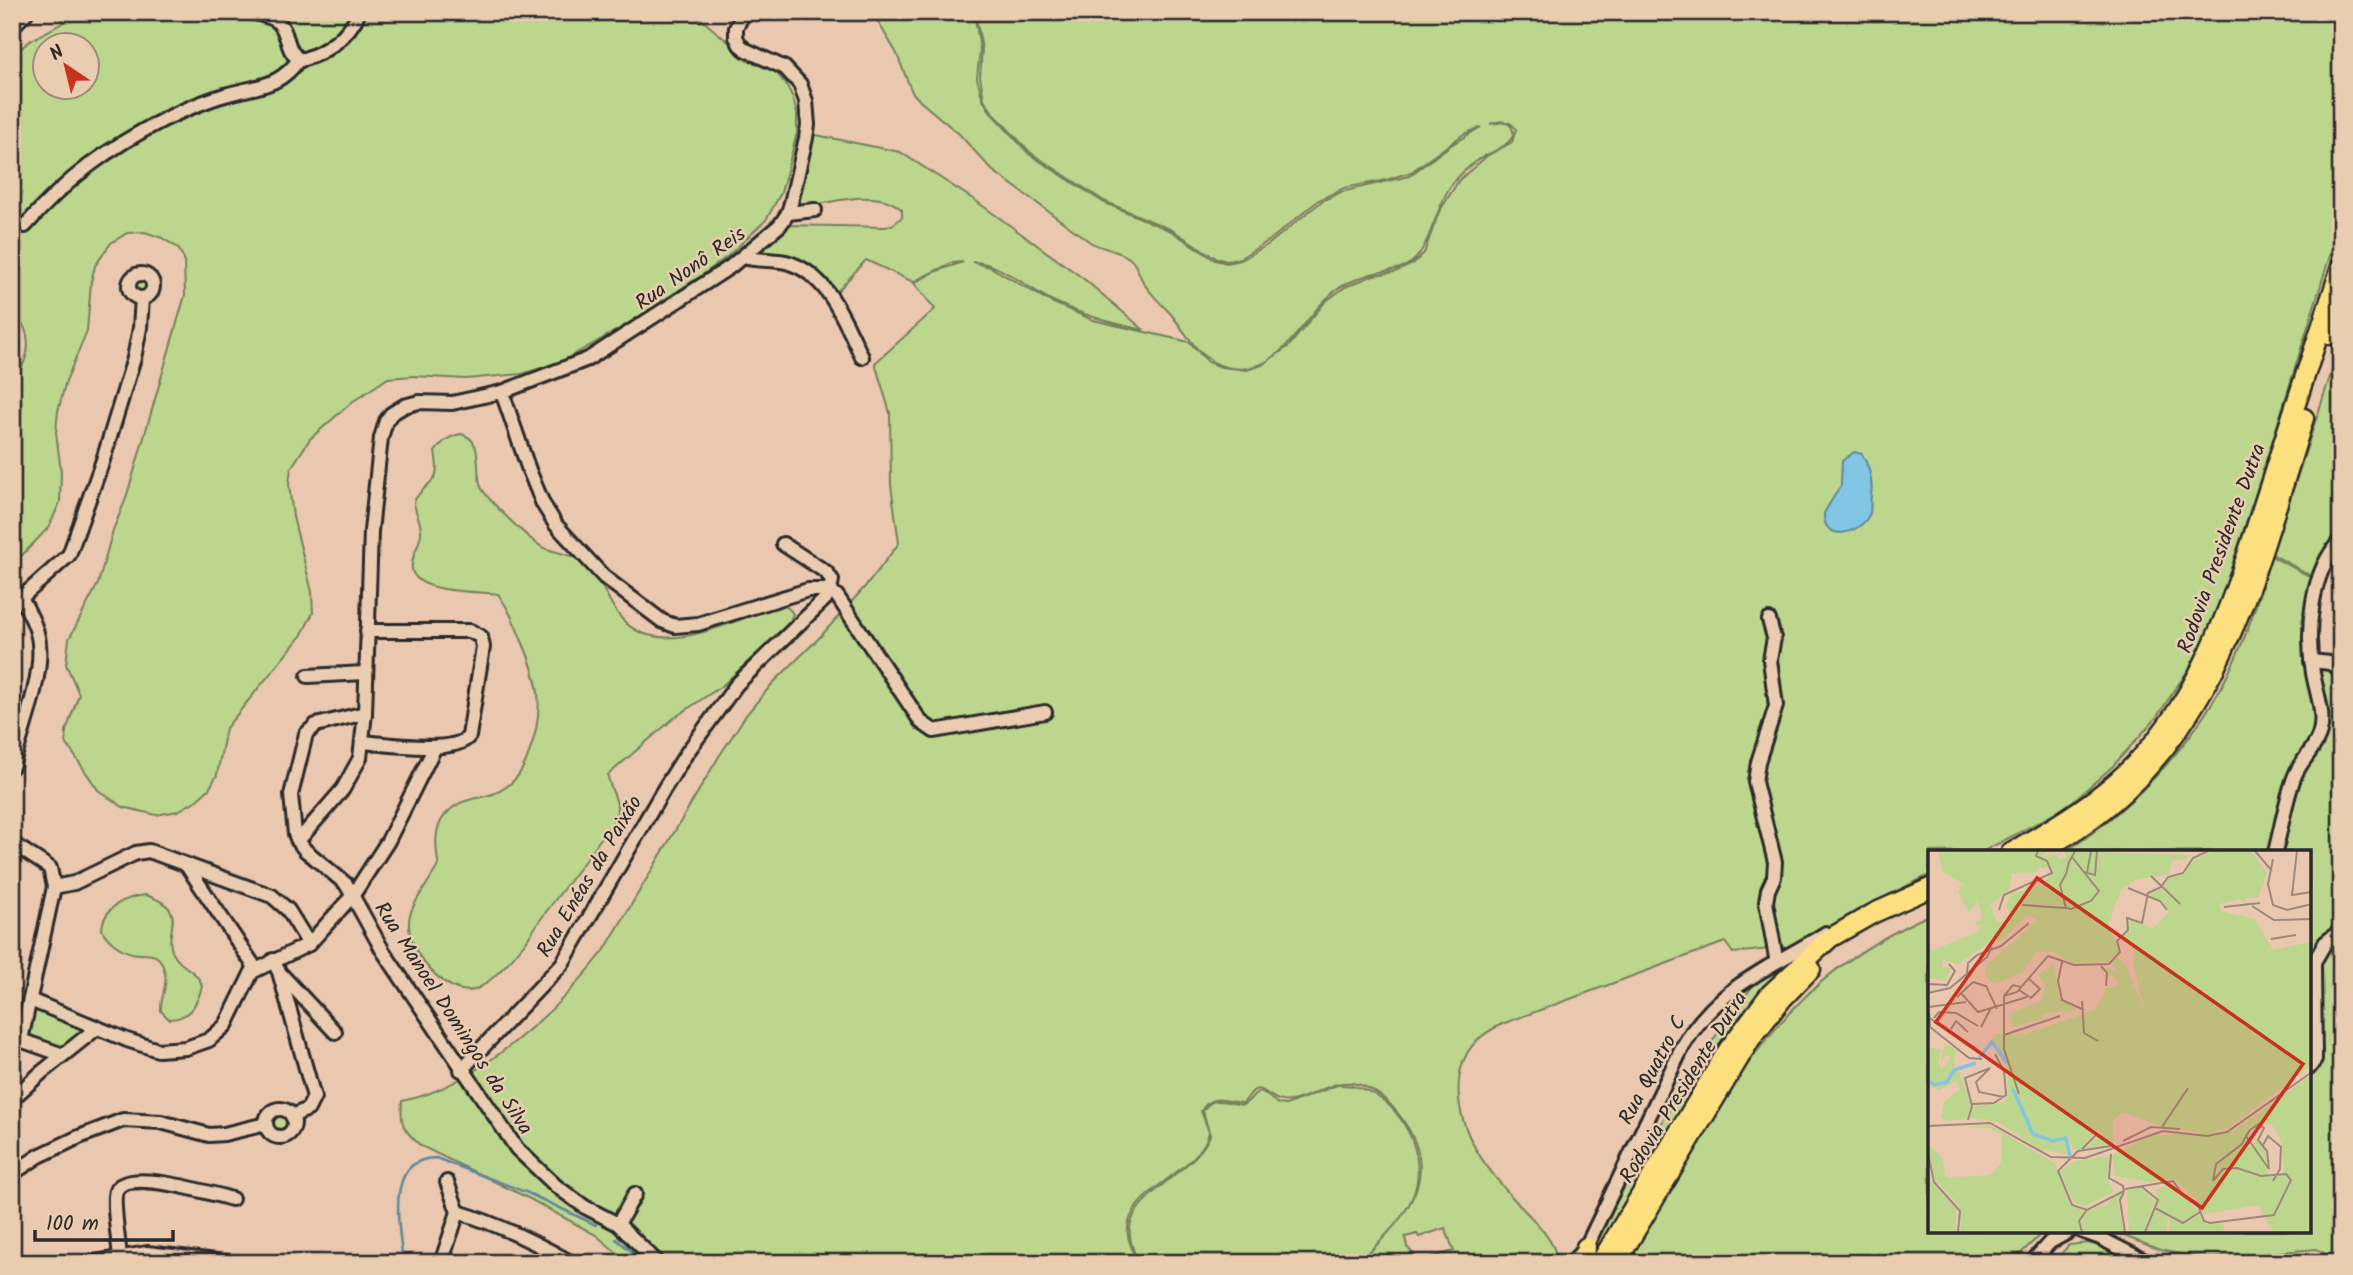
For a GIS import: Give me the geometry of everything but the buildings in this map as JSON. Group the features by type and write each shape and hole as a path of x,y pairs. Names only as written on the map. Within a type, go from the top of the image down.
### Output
{"highway":[{"name":"Rodovia Presidente Dutra","path":"2012,850 2068,818 2118,780 2164,727 2204,663 2230,603 2256,529 2341,267"},
{"name":"Rodovia Presidente Dutra","path":"2041,850 2085,822 2119,795 2175,736 2200,698 2221,659 2246,597 2341,307"},
{"name":"Rodovia Presidente Dutra","path":"1600,1263 1717,1068 1743,1027 1770,994 1830,938 1874,913 1928,889"},
{"name":"Rodovia Presidente Dutra","path":"1618,1260 1764,1020 1803,977 1838,947 1880,922 1928,901"}],"street":[{"path":"12,27 27,12"},
{"path":"251,12 281,24 292,53 299,59 309,58 334,43 355,22 359,12"},
{"name":"Rua Nonô Reis","path":"298,841 350,779 360,758 365,713 371,531 376,472 386,421 395,411 409,404 452,403 502,392 588,359 708,283 768,236 788,213 807,131 804,93 797,80 785,68 746,50 740,44 736,37 736,28 744,12"},
{"path":"25,226 81,171 120,143 199,104 275,82 289,72 299,59"},
{"path":"788,213 815,210"},
{"path":"743,257 786,262 810,274 835,303 862,357"},
{"path":"12,767 37,674 40,646 34,624 17,603 64,561 73,546 134,358 141,328 142,298"},
{"path":"502,392 529,470 543,504 556,525 604,577 662,621 675,626 698,624 808,590 830,590 837,596 926,727 934,731 1045,712"},
{"path":"2276,850 2293,779 2314,746 2321,728 2321,710 2311,661 2311,605 2328,559 2341,540"},
{"path":"783,544 826,572 832,580 830,590"},
{"name":"Rua Enéas da Paixão","path":"461,1070 542,987 570,953 663,789 737,684 813,612 830,590"},
{"path":"1769,620 1774,638 1770,660 1776,705 1758,762 1755,782 1775,862 1774,877 1766,902 1776,958"},
{"path":"363,742 435,747 458,744 469,736 483,647 481,637 470,631 367,631"},
{"path":"2311,661 2330,663 2341,670"},
{"path":"308,676 365,673"},
{"path":"298,841 293,824 291,795 306,734 316,725 365,713"},
{"path":"30,1000 158,1050 199,1045 217,1035 226,1025 247,978 256,969 276,966 309,944 353,895 388,841 435,747"},
{"name":"Rua Manoel Domingos da Silva","path":"298,841 305,850 340,877 353,895 383,951 509,1139 538,1172 585,1207 618,1224 658,1263"},
{"path":"12,843 50,868 54,887 30,1000 17,1039 63,1055"},
{"path":"54,887 89,877 146,850 272,896 288,910 309,944"},
{"path":"187,866 256,969"},
{"name":"Rua Quatro C","path":"1572,1263 1587,1248 1683,1046 1711,1007 1766,968 1858,915 1928,883"},
{"path":"2311,1065 2315,1060 2314,962 2325,943 2341,930"},
{"path":"276,966 335,1032"},
{"path":"276,966 314,1097 308,1109 292,1115"},
{"path":"12,1099 97,1028"},
{"path":"276,1109 284,1109 292,1115 293,1128 284,1136 272,1134 266,1124 267,1116 276,1109"},
{"path":"12,1174 39,1156 123,1120 161,1122 209,1135 224,1135 266,1124"},
{"path":"120,1257 114,1194 120,1185 162,1182 232,1199"},
{"path":"441,1263 458,1212 447,1182"},
{"path":"618,1224 635,1194"},
{"path":"458,1212 532,1240 572,1263"},
{"path":"449,1239 467,1224 485,1220"},
{"path":"2031,1263 2050,1242 2066,1233"},
{"path":"2087,1233 2149,1263"},
{"path":"88,1263 147,1253 234,1263"}],"green space":[{"path":"59,12 685,12 702,20 739,51 773,69 786,84 797,114 797,133 781,193 766,220 728,256 702,275 628,324 562,361 522,374 466,379 414,376 388,378 352,402 310,439 291,468 289,484 293,517 312,592 313,613 301,636 226,728 217,775 209,789 178,811 156,815 123,807 98,790 66,743 66,731 79,694 66,664 69,639 98,584 113,530 125,501 185,295 184,259 178,248 162,238 145,232 127,233 111,243 95,266 87,331 66,381 58,411 56,432 61,472 60,502 49,527 12,566 12,379 24,363 28,345 24,327 12,312 12,57 32,40 32,102 102,102 102,32 46,32 64,22"},
{"path":"872,12 974,12 980,49 977,78 983,100 992,114 1029,154 1103,202 1171,231 1215,260 1227,263 1241,260 1269,244 1322,201 1341,192 1409,176 1481,127 1464,134 1411,172 1344,188 1319,200 1270,240 1240,258 1227,261 1216,258 1172,230 1104,201 1031,153 993,113 984,99 980,77 982,49 975,12 2341,12 2341,220 2220,602 2190,667 2156,718 2113,766 2054,814 1986,850 1928,850 1928,875 1856,911 1797,946 1733,953 1725,942 1502,1024 1472,1046 1463,1061 1459,1080 1459,1099 1468,1135 1487,1167 1545,1234 1559,1263 1427,1263 1428,1258 1454,1251 1445,1228 1419,1237 1417,1234 1405,1237 1407,1247 1418,1259 1417,1263 1359,1263 1403,1214 1419,1178 1419,1159 1413,1138 1391,1105 1366,1087 1344,1083 1291,1101 1278,1100 1257,1089 1243,1103 1214,1100 1205,1105 1201,1111 1209,1132 1203,1146 1192,1159 1137,1206 1129,1220 1128,1236 1136,1263 629,1263 596,1235 530,1199 421,1146 404,1126 402,1101 430,1093 487,1063 540,1020 585,974 604,951 746,715 870,581 899,543 891,485 890,413 875,363 935,309 914,283 934,272 963,262 951,263 913,282 866,260 834,295 822,281 751,256 786,225 886,227 902,217 902,210 892,203 865,198 833,201 791,210 811,134 900,152 976,201 1084,279 1144,330 1077,311 1055,302 1003,271 982,263 972,262 990,267 1051,302 1093,320 1189,342 1208,362 1221,367 1247,370 1262,365 1289,346 1325,302 1345,287 1413,264 1424,253 1439,212 1459,180 1487,156 1512,142 1516,130 1514,126 1504,121 1490,124 1505,122 1511,126 1514,134 1503,146 1481,158 1453,183 1445,196 1428,238 1412,262 1397,269 1368,275 1342,286 1315,311 1291,341 1263,364 1246,369 1226,367 1200,352 1148,289 1132,261 1090,242 992,170 959,134 912,92 896,52"},
{"path":"142,276 149,279 152,286 149,293 142,296 135,293 132,286 135,279"},
{"path":"2341,343 2341,519 2337,520 2315,578 2272,554"},
{"path":"461,434 474,443 482,489 493,503 520,530 544,548 583,562 622,619 637,631 655,637 674,637 716,628 772,607 784,606 793,614 783,629 723,685 674,718 608,775 617,804 611,825 514,956 487,983 474,990 465,991 447,984 430,970 414,946 409,918 438,865 436,836 441,820 463,802 499,791 514,780 529,753 539,709 533,670 511,617 498,594 436,587 416,578 412,570 412,560 421,533 414,501 435,476 435,452 446,440"},
{"path":"2271,556 2315,579 2306,630 2317,727 2270,850 2068,850 2118,813 2186,741 2222,686 2255,607"},
{"path":"2314,663 2328,665 2341,674 2341,927 2322,942 2311,989 2311,850 2281,850 2297,781 2319,746"},
{"path":"146,895 169,908 173,923 171,949 179,962 194,973 202,986 192,1009 176,1018 169,1019 161,1011 166,978 160,960 153,955 123,950 102,930 106,915 116,905 130,898"},
{"path":"1928,916 1928,1233 2042,1233 2011,1263 1632,1263 1636,1248 1696,1143 1753,1056 1812,990 1843,965 1893,933"},
{"path":"2341,936 2341,1263 2317,1249 2213,1258 2190,1256 2160,1250 2116,1233 2311,1233 2311,1050 2317,979 2326,951"},
{"path":"1781,970 1753,1005 1590,1263 1595,1238 1685,1083 1752,987"},
{"path":"32,1003 87,1024 78,1040 63,1051 24,1036"},
{"path":"1337,1085 1357,1087 1374,1094 1390,1106 1412,1139 1417,1158 1417,1177 1408,1206 1388,1232 1358,1263 1138,1263 1130,1236 1131,1222 1150,1196 1203,1148 1210,1135 1203,1111 1207,1106 1216,1101 1242,1105 1261,1091 1278,1104 1286,1105"},
{"path":"280,1109 289,1113 293,1122 289,1131 280,1135 271,1131 267,1122 271,1113"},
{"path":"2088,1243 2109,1249 2132,1263 2053,1263 2069,1245"}],"water":[{"path":"1854,452 1862,454 1869,470 1872,486 1870,513 1859,526 1836,532 1829,529 1825,523 1824,513 1841,485 1842,461"}],"waterway":[{"path":"403,1263 398,1198 401,1182 408,1170 419,1161 436,1158 528,1193 596,1225"},
{"path":"616,1239 646,1263"}]}
